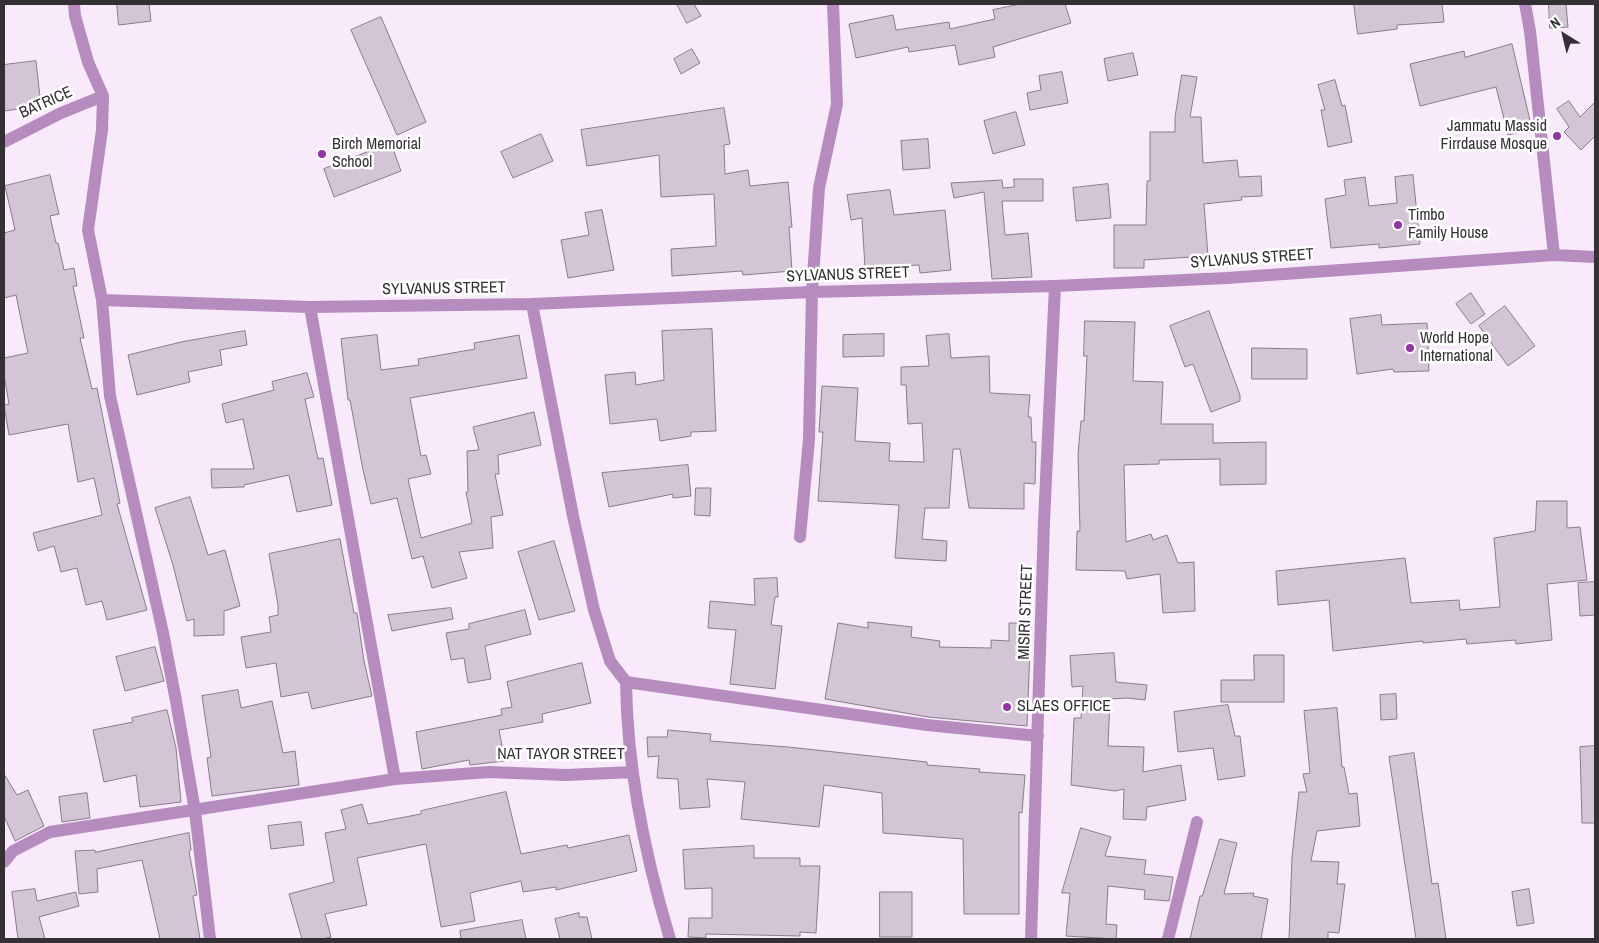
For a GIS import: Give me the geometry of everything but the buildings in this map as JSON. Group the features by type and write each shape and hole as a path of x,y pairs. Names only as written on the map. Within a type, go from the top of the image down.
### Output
{"street":[{"path":"74,4 74,16 88,62 103,96 102,130 88,230 102,300 110,396 163,634 195,810 210,939"},
{"path":"800,537 809,439 812,292 818,188 837,104 833,4"},
{"path":"1525,4 1530,31 1554,255"},
{"name":"BATRICE","path":"4,142 61,113 103,96"},
{"name":"SYLVANUS STREET","path":"102,300 310,307 532,304 812,292 1055,286 1227,278 1554,255 1595,257"},
{"name":"MISIRI STREET","path":"1031,939 1044,532 1055,286"},
{"path":"532,304 573,516 594,610 610,661 626,682 918,723 1038,736"},
{"path":"310,307 395,779"},
{"name":"NAT TAYOR STREET","path":"4,862 13,851 50,832 395,779 489,772 566,775 633,772 626,731 626,682"},
{"path":"633,772 650,872 670,939"},
{"path":"1168,939 1197,822"}],"place":[{"name":"Jammatu Massid Firrdause Mosque","path":"1557,136"},
{"name":"Birch Memorial School","path":"322,154"},
{"name":"Timbo Family House","path":"1398,225"},
{"name":"World Hope International","path":"1410,348"},
{"name":"SLAES OFFICE","path":"1007,707"}]}
